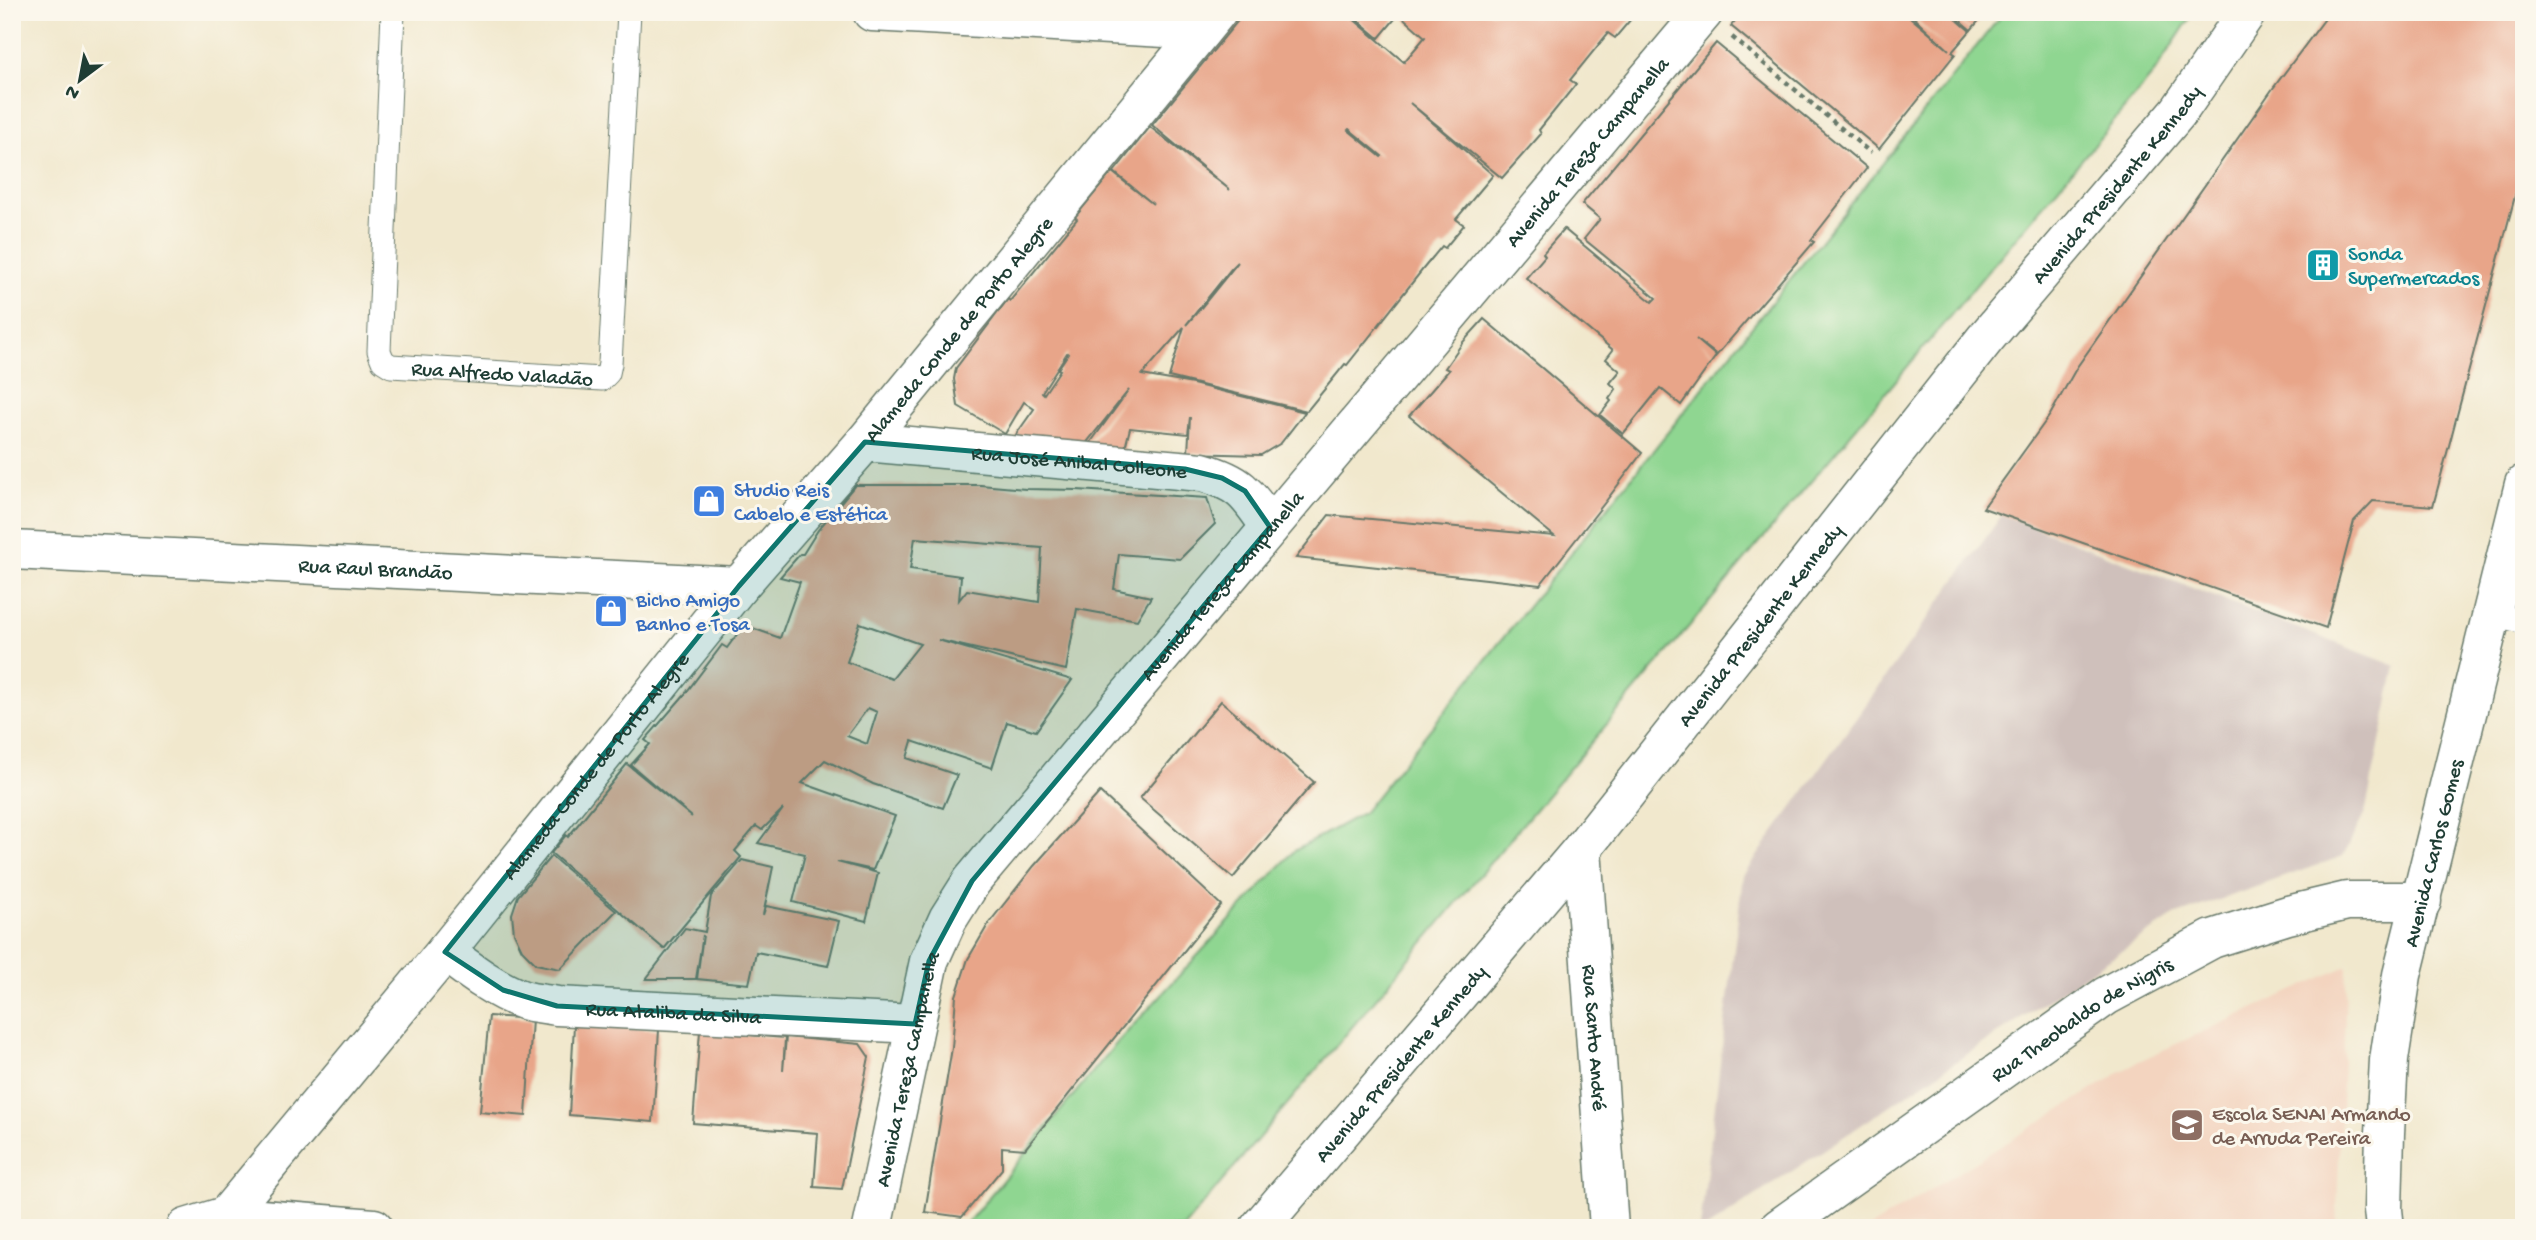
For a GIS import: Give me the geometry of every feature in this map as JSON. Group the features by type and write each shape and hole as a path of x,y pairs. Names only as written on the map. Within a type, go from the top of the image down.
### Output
{"main road":[{"path":"872,12 1209,18"},
{"name":"Avenida Presidente Kennedy","path":"1259,1228 1582,849 1985,339 2179,111 2247,12"},
{"name":"Avenida Tereza Campanella","path":"872,1228 929,961 948,919 972,881 1704,13"},
{"name":"Alameda Conde de Porto Alegre","path":"220,1222 445,952 739,586 865,442 1209,18"},
{"name":"Rua José Anibal Colleone","path":"865,442 1202,472 1222,478 1245,491 1270,527"},
{"name":"Avenida Carlos Gomes","path":"2385,1228 2383,1210 2389,1060 2402,975 2508,618 2524,484"},
{"name":"Rua Raul Brandão","path":"12,550 739,586"},
{"name":"Rua Santo André","path":"1582,849 1609,1228"},
{"name":"Rua Theobaldo de Nigris","path":"1779,1228 2106,996 2212,939 2288,915 2347,901 2422,901"},
{"name":"Rua Ataliba da Silva","path":"445,952 474,974 523,1000 556,1006 915,1024"},
{"path":"186,1228 220,1222 374,1228"}],"lane":[{"name":"Rua Alfredo Valadão","path":"393,12 379,351 383,361 391,366 602,379 608,373 610,364 629,12"}],"path":[{"path":"1704,13 1871,153"}],"highlighted area":[{"path":"865,442 1185,469 1222,478 1245,491 1270,527 972,881 929,961 915,1024 557,1006 503,990 445,952 739,586"}],"shaded area":[{"path":"2002,515 2396,666 2365,813 2343,856 2174,916 1707,1228 1700,1228 1743,876"},
{"name":"Escola SENAI Armando de Arruda Pereira","path":"2347,966 2336,1228 1869,1228 2137,1062"}],"green space":[{"path":"2004,12 2194,12 2152,76 1183,1228 963,1228 1115,1045 1294,851 1363,813"}],"building":[{"path":"1245,12 1345,12 1404,62 1425,37 1399,14 1379,38 1348,12 1637,12 1615,38 1608,33 1570,80 1576,84 1539,130 1541,134 1502,178 1410,103 1493,175 1456,219 1464,225 1445,248 1442,246 1307,411 1169,377 1184,327 1142,375 1193,384 1305,412 1281,443 1261,455 1188,453 1190,417 1188,434 1130,428 1124,452 1088,446 1129,390 1084,446 1015,436 1034,409 1024,402 1005,434 958,406 954,379 956,368 1008,299 1010,301 1112,172 1153,204 1114,172 1150,127 1230,190 1152,125","holes":["1349,129 1382,156 1348,130","1238,262 1186,325 1231,269","1067,353 1058,369 1060,370 1044,394 1042,392"]},
{"path":"1742,12 1904,12 1949,50 1908,12 1948,12 1970,31 1952,52 1955,54 1879,149 1731,26"},
{"path":"1950,12 1986,12 1971,30"},
{"name":"Sonda Supermercados","path":"2330,12 2524,12 2524,162 2433,506 2373,501 2354,521 2326,628 1983,508 2050,415 2077,367 2271,91"},
{"path":"1716,43 1867,168 1811,240 1814,242 1717,355 1696,339 1716,356 1681,405 1660,388 1623,434 1600,415 1611,401 1609,399 1616,389 1610,383 1620,371 1606,359 1613,350 1526,278 1564,229 1652,302 1656,298 1584,239 1600,219 1582,204"},
{"path":"1484,319 1642,453 1540,585 1296,558 1329,515 1554,536 1409,416 1449,370 1445,368 1463,342"},
{"path":"855,485 980,485 1207,498 1215,524 1180,559 1119,554 1114,589 1151,597 1137,620 1077,609 1066,670 938,640 1072,680 1036,731 1007,722 992,768 912,741 907,758 957,775 943,808 873,784 825,760 802,783 895,816 873,870 837,862 878,873 866,921 793,902 805,854 758,843 783,809 762,830 756,826 735,851 741,857 664,949 551,853 566,835 568,837 627,764 692,817 631,765 650,744 645,740 685,694 722,645 727,648 744,625 780,638 800,582 780,577 800,554 803,554 818,530","holes":["915,538 1042,548 1039,602 967,590 959,600 961,576 910,569","860,623 920,644 892,679 847,662","868,708 877,712 867,744 847,736"]},
{"path":"1221,701 1314,782 1233,878 1140,798"},
{"path":"1100,792 1221,905 1025,1149 1002,1147 1002,1169 962,1217 925,1212 952,1048 956,996 968,959 989,923 1034,866"},
{"path":"551,856 616,911 560,969 536,964 522,950 514,933 512,914 518,896"},
{"path":"742,860 773,867 763,915 766,906 839,921 828,966 756,952 749,984 697,979 703,935 696,979 646,979 685,928 705,932 711,896"},
{"path":"489,1016 532,1019 526,1116 480,1112"},
{"path":"574,1025 659,1030 653,1122 569,1115"},
{"path":"700,1031 785,1038 783,1071 786,1037 860,1044 869,1057 842,1189 814,1187 818,1133 693,1123"}],"place":[{"name":"Sonda Supermercados","path":"2323,265"},
{"name":"Studio Reis Cabelo e Estética","path":"709,501"},
{"name":"Bicho Amigo Banho e Tosa","path":"611,611"},
{"name":"Escola SENAI Armando de Arruda Pereira","path":"2187,1125"}]}
